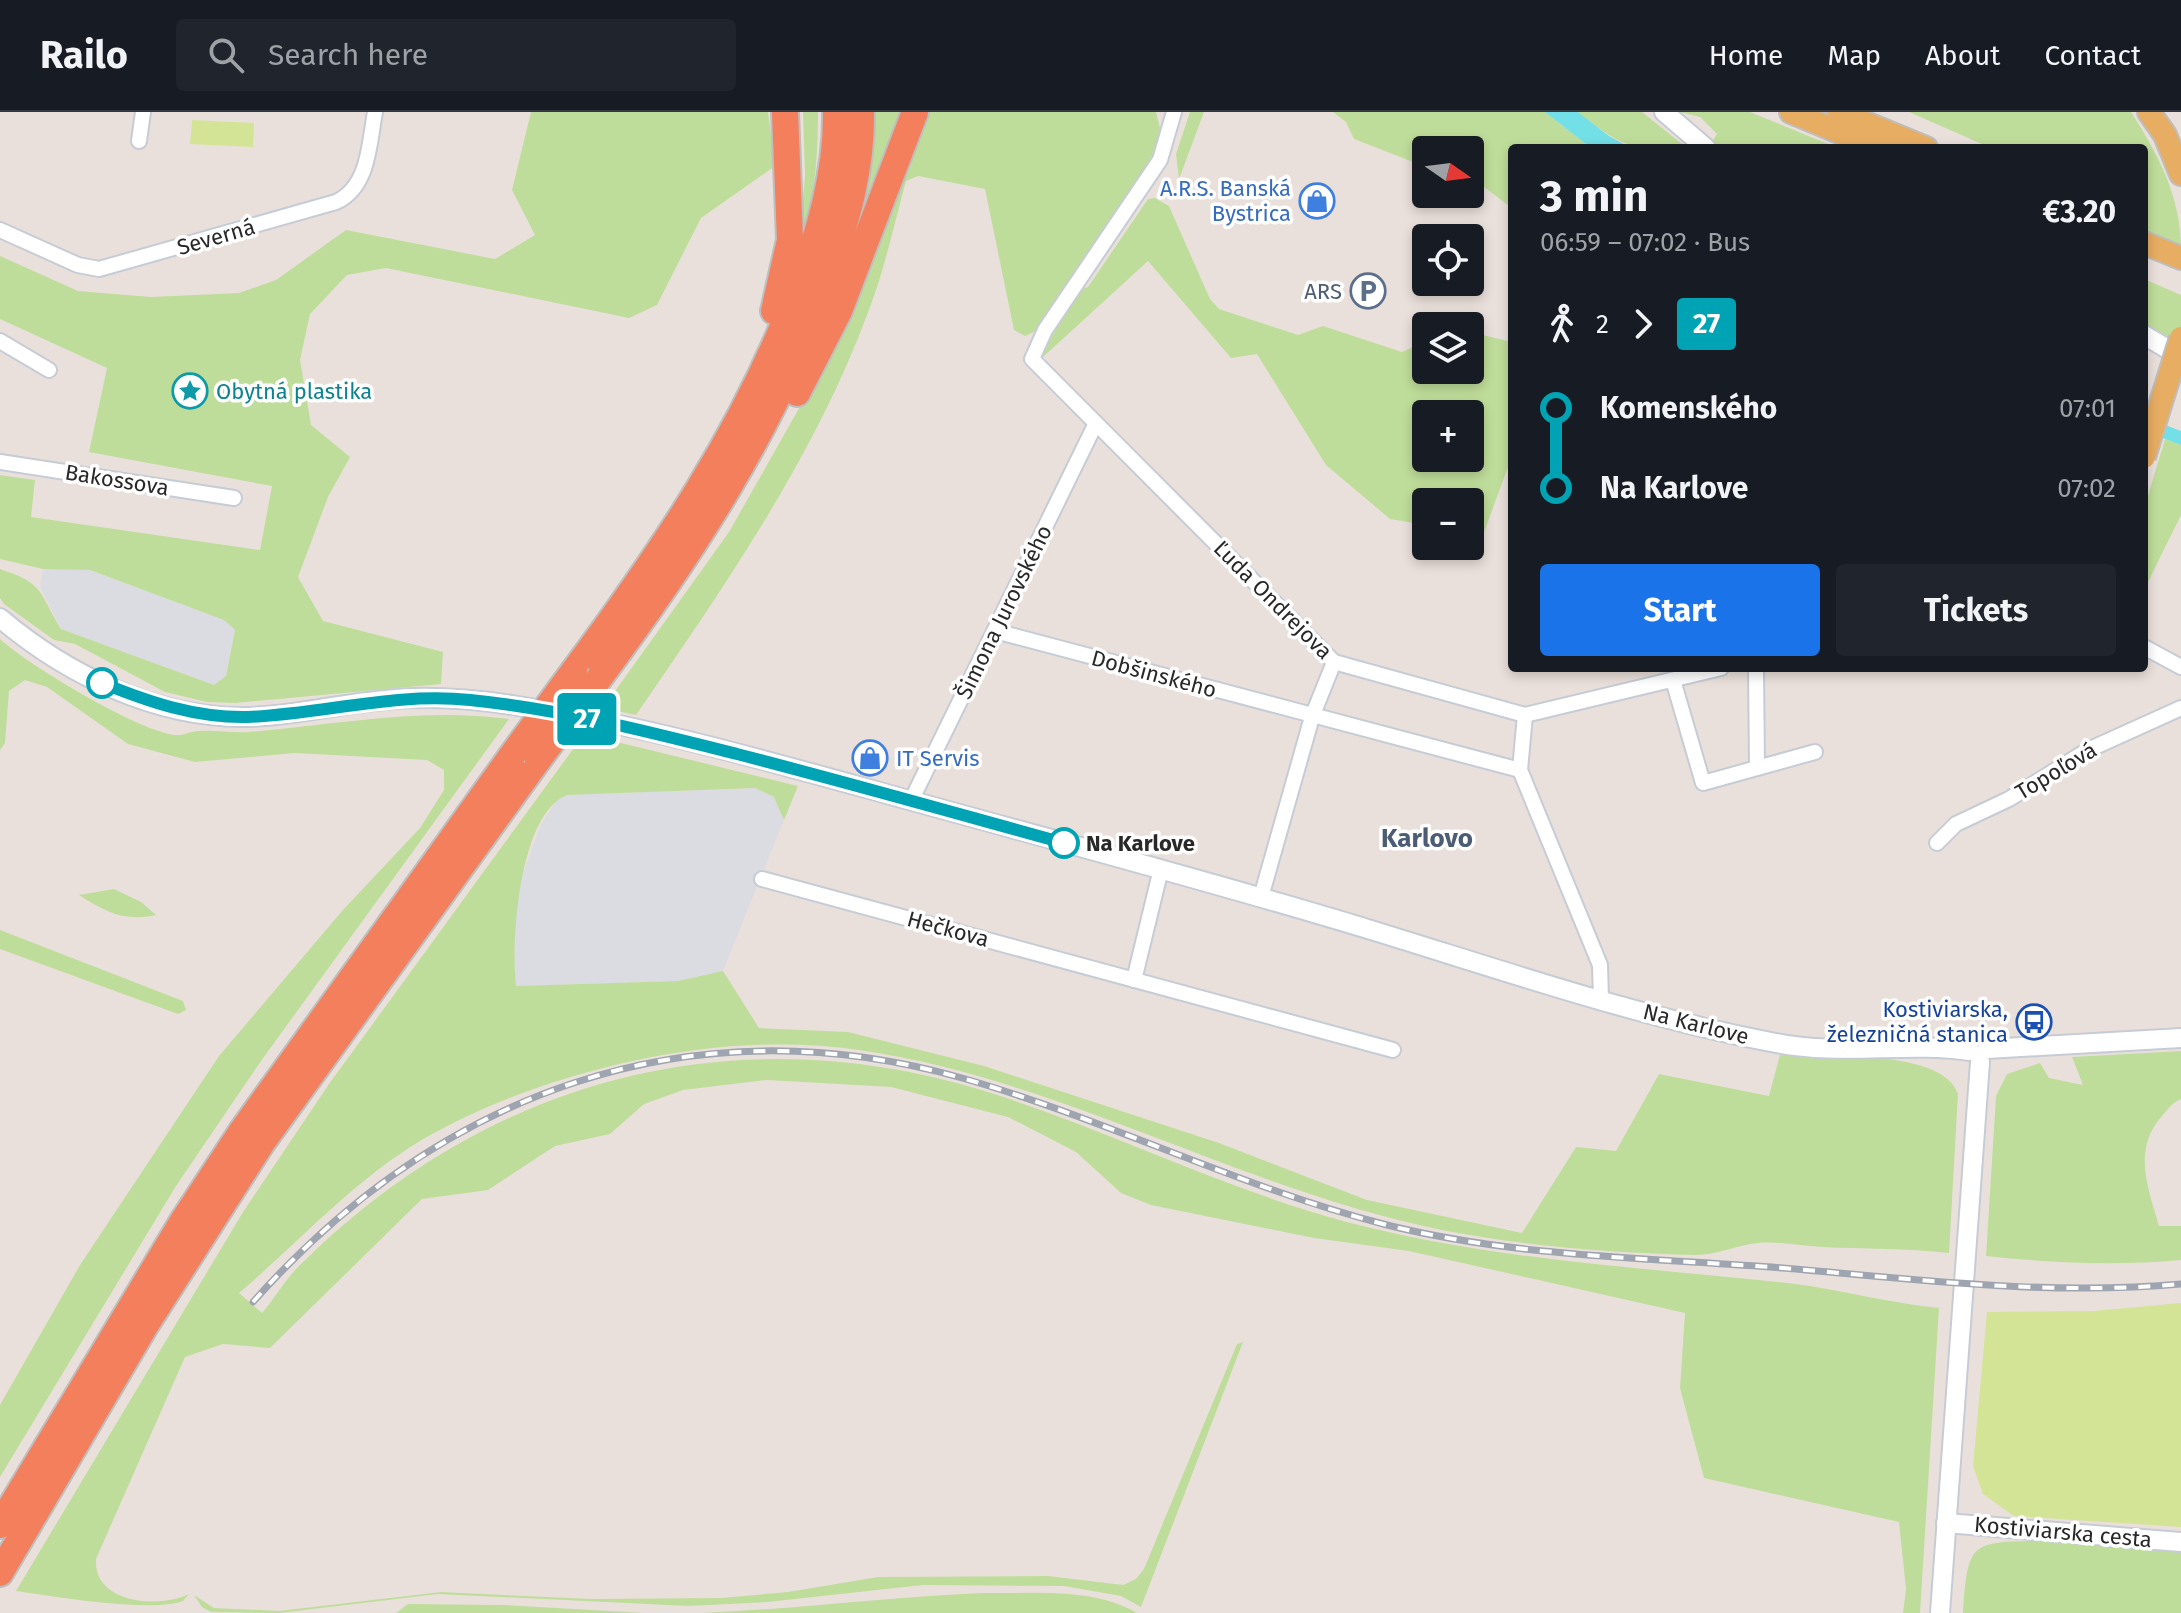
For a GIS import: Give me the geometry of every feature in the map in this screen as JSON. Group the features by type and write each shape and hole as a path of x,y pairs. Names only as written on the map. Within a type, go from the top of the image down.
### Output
{"highway":[{"path":"722,453 738,400 765,339 786,266 790,240 790,173 785,112"},
{"path":"0,1525 168,1245 242,1131 526,757 600,677 685,561 766,422 804,339 844,225 846,153 836,112"},
{"path":"0,1573 145,1326 261,1144 526,757 574,671 668,541 722,453 763,375 805,272 824,208 861,112"},
{"path":"685,561 726,518 817,355 857,268 911,122"}],"main road":[{"path":"1839,112 1916,144"},
{"path":"2149,112 2165,135 2181,170"},
{"path":"1876,113 1913,128 1930,144"},
{"path":"1800,116 1840,144"},
{"path":"1800,116 1868,144"},
{"path":"2148,245 2181,258"},
{"path":"2148,260 2181,273"},
{"path":"2148,444 2181,338"}],"street":[{"path":"139,141 143,112"},
{"name":"Severná","path":"0,230 78,265 99,269 336,202 356,187 366,163 375,112"},
{"name":"Ľuda Ondrejova","path":"1174,112 1172,131 1160,160 1045,330 1032,359 1334,662 1525,715 1705,672"},
{"path":"1664,112 1701,144"},
{"path":"2148,337 2181,357"},
{"path":"0,341 49,370"},
{"name":"Šimona Jurovského","path":"911,801 1096,423"},
{"name":"Bakossova","path":"0,462 234,498"},
{"name":"Na Karlove","path":"0,618 47,653 85,676 140,698 187,712 247,717 388,699 482,701 669,737 1261,897 1702,1028 1781,1045 1816,1048 1942,1047 1979,1054 2181,1038"},
{"name":"Dobšinského","path":"995,631 1520,770"},
{"path":"2148,649 2181,667"},
{"path":"1261,897 1312,717 1334,662"},
{"path":"1756,672 1757,768"},
{"path":"1673,680 1703,783 1815,752"},
{"name":"Topoľová","path":"1937,843 1956,824 2009,799 2088,750 2181,708"},
{"path":"1525,715 1520,770 1600,965 1601,1000"},
{"path":"1134,980 1161,869"},
{"name":"Hečkova","path":"762,879 1393,1050"},
{"path":"1940,1613 1979,1054"},
{"name":"Kostiviarska cesta","path":"1946,1523 2181,1542"}],"shaded area":[{"path":"43,569 90,570 224,620 235,630 226,676 214,685 61,629 40,587"},
{"path":"755,788 775,797 784,820 723,971 678,981 515,986 514,922 522,876 541,824 557,799 567,795"}],"green space":[{"path":"531,112 768,112 775,166 701,218 657,305 629,318 386,268 347,275 310,314 300,360 311,425 350,457 328,497 298,577 323,621 443,652 441,684 235,703 207,702 165,692 75,644 54,640 4,604 0,598 0,569 25,579 39,590 61,629 214,685 226,676 235,630 224,620 90,570 43,569 0,559 0,475 35,480 31,517 260,550 272,486 89,452 107,368 0,319 0,256 78,291 151,297 239,293 276,280 346,230 495,259 535,235 512,190"},
{"path":"803,112 818,112 818,129 812,196 799,245 805,175"},
{"path":"874,112 904,112 849,255 864,205"},
{"path":"926,112 1156,112 1162,136 1148,164 1036,331 1025,336 1014,330 985,189 918,176 906,181 884,265 845,368 821,420 764,522 636,715 603,708 729,532 802,403"},
{"path":"1190,112 1204,112 1179,179 1176,154"},
{"path":"1333,112 1545,112 1586,144 1508,144 1508,205 1484,187 1484,136 1412,136 1412,162 1354,139 1346,122"},
{"path":"1578,112 1642,112 1682,144 1628,144 1606,133"},
{"path":"1680,112 1750,112 1828,144 1715,144 1712,142 1717,134 1700,117"},
{"path":"1909,112 2131,112 2166,177 2177,211 2181,248 2148,233 2148,144 1982,144"},
{"path":"192,120 254,123 253,147 190,144"},
{"path":"1155,198 1169,206 1210,299 1219,309 1298,335 1323,326 1402,352 1412,347 1412,384 1484,384 1484,335 1508,341 1508,467 1484,532 1484,488 1412,488 1412,523 1390,519 1326,465 1257,354 1231,358 1148,261 1043,357 1043,350 1082,289 1088,287 1148,199"},
{"path":"2148,281 2181,295 2181,348 2148,328"},
{"path":"2165,439 2181,445 2181,515 2148,582 2148,496"},
{"path":"0,639 34,664 111,710 158,731 175,735 199,731 248,732 411,716 509,719 261,1061 176,1186 0,1477 0,1405 80,1265 219,1056 342,911 420,828 444,790 444,770 427,760 294,753 195,762 128,744 47,687 25,680 9,691 5,743 0,750"},
{"path":"584,734 798,786 784,820 774,797 755,788 567,795 551,807 538,827 528,852 517,911 516,986 678,981 723,971 759,1028 848,1032 984,1066 1219,1143 1367,1200 1522,1233 1576,1147 1616,1151 1659,1074 1769,1096 1780,1055 1851,1056 1906,1062 1930,1069 1948,1079 1958,1094 1949,1253 1766,1243 1704,1255 1664,1254 1568,1248 1473,1236 1368,1212 1295,1189 1080,1109 934,1064 831,1047 745,1045 661,1055 605,1067 496,1103 445,1127 371,1175 239,1293 262,1313 290,1275 374,1200 452,1148 534,1107 620,1079 709,1063 800,1059 893,1069 988,1092 1298,1208 1398,1234 1509,1254 1788,1283 1939,1308 1920,1613 1903,1613 1906,1589 1899,1522 1704,1478 1680,1388 1685,1313 1409,1251 1314,1238 1151,1205 1121,1193 1076,1152 1008,1117 891,1087 767,1080 683,1090 644,1104 610,1134 555,1146 488,1190 422,1199 270,1348 223,1344 185,1357 96,1559 98,1574 105,1585 116,1593 145,1601 176,1599 189,1594 183,1601 125,1604 16,1591 243,1212 329,1084"},
{"path":"114,889 141,902 156,915 135,917 116,914 79,895"},
{"path":"0,930 183,1001 186,1010 178,1014 0,949"},
{"path":"2181,1051 2181,1099 2169,1108 2153,1129 2147,1142 2145,1169 2159,1226 2181,1226 2181,1260 2084,1263 1986,1256 1996,1096 2007,1074 2040,1063 2049,1078 2083,1085 2072,1057"},
{"path":"2181,1303 2181,1527 2014,1516 1983,1494 1973,1466 1987,1312 2093,1311"},
{"path":"1243,1342 1141,1607 1121,1596 1064,1586 923,1585 767,1602 688,1606 438,1594 279,1613 211,1612 202,1607 194,1595 214,1608 279,1611 441,1592 591,1599 721,1598 788,1592 878,1577 1048,1576 1123,1585 1136,1579 1144,1569 1237,1344"},
{"path":"2040,1541 2181,1552 2181,1613 1963,1613 1967,1572 1977,1551 1999,1543"},
{"path":"982,1593 1082,1596 1101,1599 1137,1613 702,1613 912,1597"},
{"path":"408,1604 505,1605 645,1613 396,1613"}],"water":[{"path":"1545,112 1578,112 1624,144 1586,144"},
{"path":"2148,419 2181,431 2181,445 2148,433"}],"railway":[{"path":"253,1302 326,1229 404,1168 487,1119 574,1083 666,1060 761,1051 860,1057 962,1078 1069,1113 1279,1192 1333,1210 1435,1236 1584,1255 1982,1285 2081,1288 2181,1284"}],"bus line":[{"name":"27","path":"102,683 157,704 219,716 247,717 388,699 434,697 518,706 607,723 808,772 1064,843"}],"place":[{"name":"A.R.S. Banská Bystrica","path":"1317,201"},
{"name":"ARS","path":"1368,291"},
{"name":"Obytná plastika","path":"190,391"},
{"name":"IT Servis","path":"870,758"},
{"name":"Na Karlove","path":"1064,843"},
{"name":"Kostiviarska, železničná stanica","path":"2034,1022"}],"district":[{"name":"Karlovo","path":"1427,838"}]}
